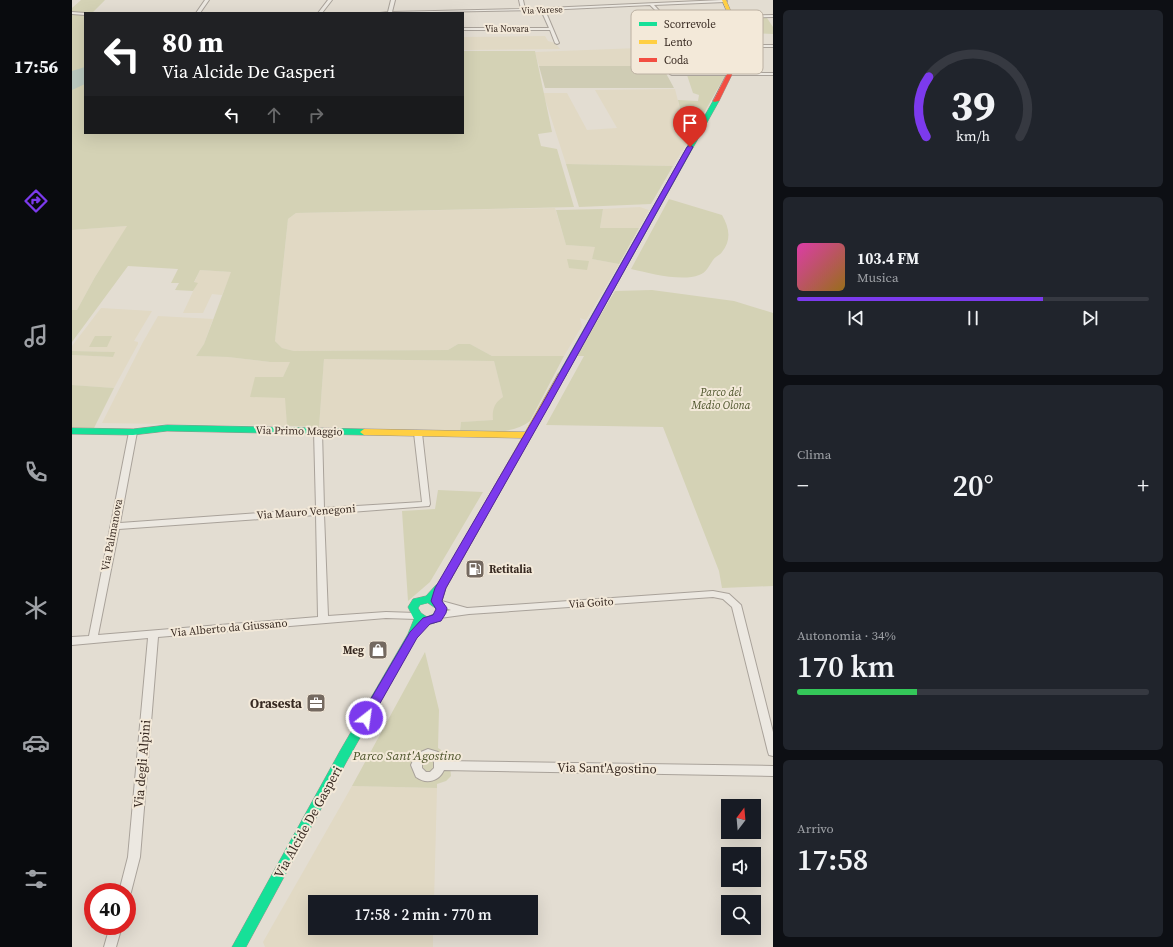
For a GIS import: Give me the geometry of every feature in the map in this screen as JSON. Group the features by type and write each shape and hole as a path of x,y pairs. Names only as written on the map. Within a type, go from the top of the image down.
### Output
{"street":[{"path":"199,12 207,0"},
{"path":"321,12 330,0"},
{"path":"390,12 393,0"},
{"path":"522,0 524,10"},
{"path":"606,0 610,7"},
{"name":"Via Varese","path":"435,12 543,10 725,1"},
{"path":"652,5 657,10"},
{"path":"543,10 556,43"},
{"path":"72,13 84,14"},
{"path":"763,16 773,16"},
{"name":"Via Novara","path":"464,29 551,29"},
{"path":"763,46 773,46"},
{"path":"672,74 773,74"},
{"path":"435,601 731,74"},
{"name":"Via Primo Maggio","path":"72,431 133,432 167,428 527,435"},
{"path":"318,431 323,620"},
{"name":"Via Palmanova","path":"93,639 133,432"},
{"name":"Via Mauro Venegoni","path":"114,526 426,504 418,433"},
{"name":"Via Goito","path":"440,615 469,611 713,594 726,596 736,604 773,752"},
{"path":"435,601 442,608 440,615 437,618 419,616 417,602 435,601"},
{"name":"Via Goito","path":"435,601 469,611"},
{"name":"Via Alberto da Giussano","path":"72,641 386,615 419,616"},
{"name":"Via Alcide De Gasperi","path":"239,947 344,755 413,635 419,616"},
{"name":"Via degli Alpini","path":"128,883 134,857 153,635"},
{"name":"Via Sant'Agostino","path":"441,765 773,771"},
{"path":"110,947 113,935"}],"shaded area":[{"path":"545,36 548,41 555,43 560,49 464,50 464,37"},
{"path":"631,48 631,66 539,66 535,52"},
{"path":"539,66 631,66 631,74 666,74 674,88 545,88"},
{"path":"84,67 84,84 72,90 72,71"},
{"path":"675,89 688,141 673,166 566,164 543,93 567,93 587,130 617,128 595,90"},
{"path":"640,207 649,210 639,228 600,228 603,209"},
{"path":"555,208 566,245 596,247 592,259 619,264 586,320 580,318 582,326 564,356 492,356 470,344 458,344 448,350 294,351 282,348 275,341 288,219 296,213"},
{"path":"128,226 95,277 77,310 72,310 72,230"},
{"path":"200,270 232,272 222,295 212,294 203,313 183,313 197,283 194,283"},
{"path":"101,308 152,311 134,341 138,342 138,344 114,388 72,385 72,355 113,357 114,352 72,351 72,346"},
{"path":"158,316 213,319 204,344 196,356 228,357 270,362 291,361 283,377 250,397 286,397 287,426 102,423 143,342"},
{"path":"324,359 494,361 503,397 493,420 461,422 460,431 319,427"},
{"path":"352,786 437,788 434,895 308,895 308,935 433,935 433,947 265,947 263,942"}],"green space":[{"path":"81,0 105,0 93,12 72,12 72,8"},
{"path":"72,14 84,15 84,134 464,134 464,51 535,51 552,132 538,134 541,146 557,149 574,207 296,213 288,219 275,341 282,348 294,351 448,350 458,344 470,344 492,356 564,356 530,421 514,429 496,432 460,431 461,422 493,420 494,407 503,397 494,361 324,359 319,427 287,426 285,398 250,397 255,377 283,377 290,362 270,362 228,357 196,356 204,344 231,272 200,270 194,282 198,283 193,291 175,290 179,283 171,283 178,269 128,266 72,342 72,310 77,310 95,277 127,226 72,230"},
{"path":"763,18 767,18 773,27 773,34 763,34"},
{"path":"687,75 725,76 688,141 678,100 698,101 699,95 693,93"},
{"path":"566,164 673,166 651,204 579,207"},
{"path":"669,199 722,215 728,229 727,243 721,253 714,259 704,273 684,278 656,275 631,269"},
{"path":"603,209 600,228 639,228 619,264 592,259 595,247 566,245 556,210"},
{"path":"567,259 589,261 587,270 569,268"},
{"name":"Parco del Medio Olona","path":"652,290 734,301 773,313 773,586 722,588 719,571 663,427 546,425 584,356 576,356 615,291"},
{"path":"95,336 112,336 107,347 89,347"},
{"path":"72,351 115,352 113,357 72,355"},
{"path":"72,385 114,388 94,428 72,428"},
{"path":"438,490 483,492 430,582 408,601 402,511 435,509"},
{"name":"Parco Sant'Agostino","path":"425,652 439,710 438,748 449,755 451,776 446,781 437,784 437,788 352,786"}],"traffic: fast":[{"path":"562,375 716,101"},
{"path":"72,431 133,432 167,428 364,432"},
{"path":"429,599 438,604 442,610 440,615 427,621 420,619 413,607 417,602 429,599 440,588"},
{"path":"239,947 344,755 413,635 419,619"}],"traffic: slow":[{"path":"724,0 728,10"},
{"path":"437,601 441,588 562,375"},
{"path":"364,432 527,435"}],"traffic: jam":[{"path":"716,101 730,74"}],"place":[{"name":"Retitalia","path":"475,569"},
{"name":"Meg","path":"378,650"},
{"name":"Orasesta","path":"316,703"}],"route":[{"path":"366,718 413,635 427,621 437,618 441,613 442,608 436,601 441,588 690,147"}]}
